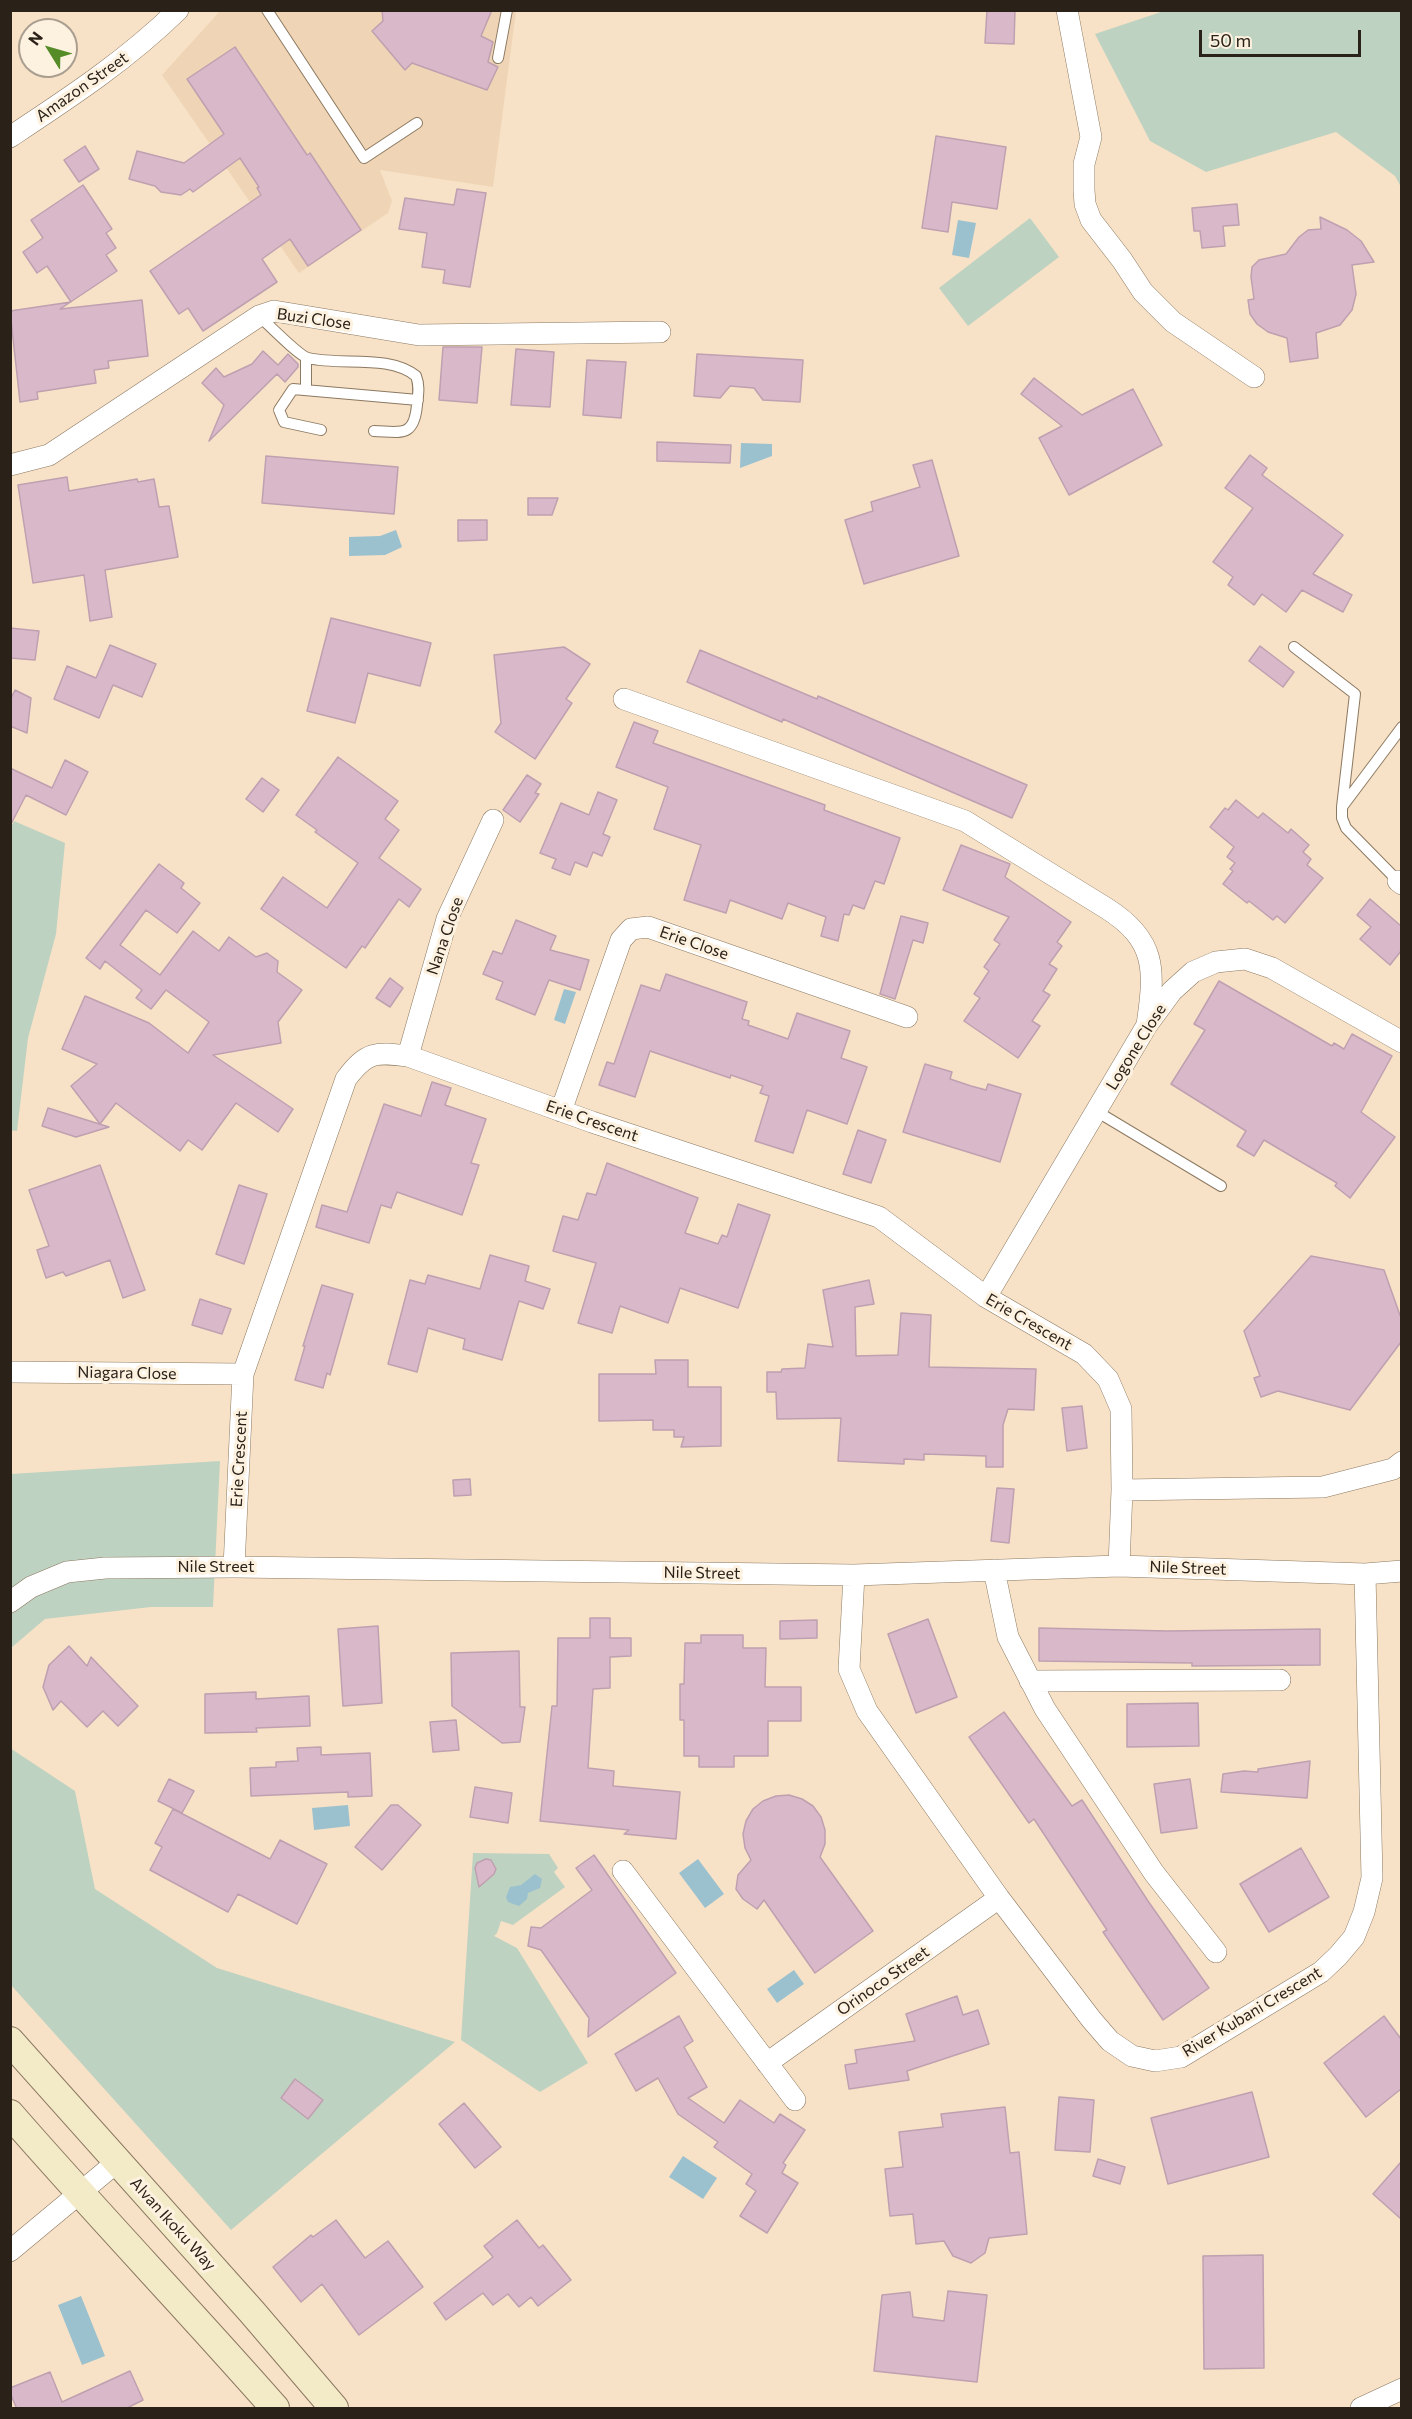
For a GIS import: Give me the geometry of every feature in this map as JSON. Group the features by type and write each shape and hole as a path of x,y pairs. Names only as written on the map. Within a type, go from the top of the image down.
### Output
{"street":[{"name":"Amazon Street","path":"10,137 108,72 150,38 178,10"},
{"path":"1067,10 1091,137 1084,164 1084,190 1085,204 1091,220 1143,292 1173,322 1254,377"},
{"name":"Buzi Close","path":"10,465 49,455 259,316 274,312 419,335 660,332"},
{"path":"624,699 965,821 1121,917 1141,937 1151,962 1152,993 1147,1025"},
{"name":"Nana Close","path":"408,1056 447,919 493,820"},
{"name":"Erie Close","path":"561,1111 621,940 632,928 648,927 907,1017"},
{"name":"Logone Close","path":"986,1297 1147,1025 1172,991 1193,972 1216,962 1245,959 1272,968 1401,1042"},
{"name":"Erie Crescent","path":"234,1567 243,1374 346,1079 359,1062 377,1052 408,1056 561,1111 879,1217 986,1297 1084,1354 1108,1379 1121,1409 1122,1490 1119,1566"},
{"name":"Niagara Close","path":"10,1372 243,1374"},
{"path":"1122,1490 1323,1487 1393,1468 1401,1462"},
{"name":"Nile Street","path":"10,1602 31,1587 67,1572 105,1568 234,1567 854,1575 1119,1566 1365,1574 1401,1571"},
{"path":"994,1570 1008,1637 1045,1709 1154,1873 1216,1952"},
{"name":"River Kubani Crescent","path":"854,1575 849,1669 867,1711 999,1898 1091,2019 1110,2041 1132,2056 1155,2061 1181,2057 1321,1972 1354,1937 1364,1912 1371,1878 1365,1574"},
{"path":"1030,1681 1280,1680"},
{"path":"623,1871 795,2100"},
{"name":"Orinoco Street","path":"767,2063 999,1898"},
{"name":"Alvan Ikoku Way","path":"10,2041 334,2409"},
{"path":"10,2114 274,2409"},
{"path":"10,2251 117,2162"},
{"path":"1361,2409 1401,2389"}],"lane":[{"path":"267,10 364,158 417,123"},
{"path":"498,58 507,10"},
{"path":"259,316 306,358 369,362 411,372 416,376 419,383 418,400 416,420 412,427 405,432 374,432"},
{"path":"306,358 306,389"},
{"path":"321,430 284,422 279,410 293,389 418,400"},
{"path":"1294,646 1355,693 1342,818 1346,828 1400,883"},
{"path":"1342,807 1401,727"},
{"path":"1096,1111 1221,1186"}],"shaded area":[{"path":"220,11 516,11 493,187 380,170 392,201 388,213 299,273 162,75"}],"green space":[{"path":"1167,10 1401,11 1401,187 1395,176 1336,132 1206,172 1150,141 1095,34"},
{"path":"1030,218 1059,257 968,326 939,288"},
{"path":"14,821 65,843 56,934 28,1038 17,1131 10,1130 10,829"},
{"path":"220,1461 213,1607 151,1607 45,1619 11,1648 11,1474"},
{"path":"10,1748 75,1791 95,1889 217,1968 455,2042 231,2230 11,1985"},
{"path":"473,1853 549,1854 558,1868 554,1872 565,1887 513,1925 501,1921 494,1936 517,1948 588,2063 540,2092 461,2040"}],"water":[{"path":"958,220 976,223 969,258 952,255"},
{"path":"741,443 772,444 772,456 740,468"},
{"path":"396,530 402,547 385,555 349,556 349,537 380,536"},
{"path":"564,989 576,992 565,1024 554,1020"},
{"path":"348,1805 350,1826 314,1830 312,1808"},
{"path":"698,1859 724,1894 705,1908 679,1873"},
{"path":"535,1874 542,1879 540,1888 528,1893 527,1899 519,1906 508,1902 506,1897 510,1887 521,1885"},
{"path":"794,1970 804,1984 777,2003 767,1989"},
{"path":"683,2156 717,2178 703,2199 669,2177"},
{"path":"81,2296 105,2356 82,2365 58,2305"}],"building":[{"path":"382,10 492,10 481,36 493,42 488,62 498,67 487,90 412,63 405,70 372,31 383,21"},
{"path":"987,10 1015,10 1014,44 985,43"},
{"path":"235,47 307,155 310,153 361,230 308,266 290,239 262,259 277,282 203,331 188,308 179,314 150,271 261,195 257,188 259,187 240,158 193,192 190,189 181,195 161,192 155,186 129,179 137,151 184,163 224,134 187,79"},
{"path":"936,136 1006,147 997,209 952,202 948,232 922,228"},
{"path":"85,146 99,169 79,182 64,160"},
{"path":"83,185 112,229 106,233 116,248 106,255 117,271 71,302 47,266 37,273 23,252 43,238 31,220"},
{"path":"457,189 486,193 470,287 443,283 445,270 422,267 427,233 399,229 405,198 454,205"},
{"path":"1237,204 1239,225 1223,226 1225,246 1202,248 1200,231 1194,231 1192,208"},
{"path":"1320,217 1347,230 1361,241 1374,262 1352,265 1356,294 1352,310 1340,325 1316,333 1318,358 1290,362 1287,338 1268,332 1257,324 1250,314 1248,300 1254,299 1252,267 1259,260 1286,254 1299,237 1308,230 1321,229"},
{"path":"142,300 148,356 108,361 109,368 94,370 96,383 37,392 38,399 20,402 10,311 70,302 60,309"},
{"path":"443,347 482,347 477,403 439,400"},
{"path":"516,349 554,352 550,407 511,405"},
{"path":"263,351 278,365 288,354 298,364 298,367 285,382 277,374 209,441 224,405 202,383 216,368 224,377 252,364"},
{"path":"697,354 803,360 800,402 763,400 754,388 730,386 720,398 694,396"},
{"path":"587,360 626,362 621,418 583,415"},
{"path":"1034,378 1082,415 1133,389 1162,445 1069,495 1039,438 1062,426 1021,394"},
{"path":"657,442 731,445 730,463 657,461"},
{"path":"1250,455 1267,468 1262,475 1343,535 1313,574 1352,595 1343,612 1302,590 1286,612 1262,594 1254,605 1228,585 1233,577 1213,562 1253,508 1225,488"},
{"path":"266,456 398,467 394,514 262,503"},
{"path":"932,460 959,556 864,584 845,520 873,511 871,502 920,487 913,465"},
{"path":"67,477 69,491 137,479 138,482 154,479 159,507 169,506 178,557 105,570 112,617 90,621 84,575 33,583 18,485"},
{"path":"528,498 558,498 552,515 528,515"},
{"path":"458,520 487,520 487,540 458,541"},
{"path":"331,618 431,643 420,686 368,673 355,723 307,711"},
{"path":"10,628 39,631 35,660 10,658"},
{"path":"110,645 156,664 142,697 113,685 99,718 54,699 67,666 96,678"},
{"path":"1260,646 1294,672 1283,687 1249,661"},
{"path":"564,647 590,664 566,699 572,703 535,759 495,732 501,723 494,655"},
{"path":"700,650 817,699 818,696 1027,785 1012,818 783,719 782,722 687,682"},
{"path":"15,690 31,698 27,733 10,726 10,700"},
{"path":"634,722 658,731 653,743 825,805 824,810 900,838 884,884 875,881 864,909 853,905 849,915 844,914 838,941 821,936 826,917 788,903 782,919 730,900 726,913 684,900 701,845 654,829 668,787 616,767"},
{"path":"338,757 398,801 385,819 399,830 379,858 421,889 409,907 399,899 365,948 362,946 346,968 261,909 283,877 327,908 358,863 315,832 317,830 296,815"},
{"path":"65,760 88,772 66,815 26,795 10,826 10,768 52,788"},
{"path":"527,775 541,784 535,793 539,794 520,822 503,810"},
{"path":"262,778 279,790 263,812 246,799"},
{"path":"598,792 617,800 603,834 610,837 602,856 593,852 587,867 575,862 570,875 552,868 556,859 540,853 561,803 589,815"},
{"path":"1236,800 1258,818 1263,813 1288,833 1291,829 1309,845 1303,852 1311,859 1307,865 1323,878 1285,923 1277,916 1273,920 1223,884 1233,871 1230,869 1235,863 1227,857 1234,847 1210,827 1225,808 1228,810"},
{"path":"961,845 1010,864 1005,877 1071,922 1057,942 1062,946 1049,964 1057,969 1043,991 1050,995 1032,1021 1040,1026 1018,1058 964,1021 980,998 974,994 989,971 984,967 1000,944 994,940 1009,917 943,890"},
{"path":"159,864 184,883 181,888 200,903 177,933 146,910 120,945 160,975 193,931 219,951 229,937 256,957 267,953 278,961 277,972 302,990 278,1022 281,1043 213,1055 293,1109 278,1132 236,1103 202,1150 188,1140 180,1151 116,1103 100,1124 71,1086 97,1064 62,1049 85,996 149,1023 188,1053 209,1022 166,990 151,1009 136,998 142,990 105,961 100,969 86,958"},
{"path":"1370,899 1401,926 1401,951 1390,965 1360,939 1371,927 1357,915"},
{"path":"901,916 928,923 923,943 913,940 895,999 880,994"},
{"path":"516,920 556,936 550,950 589,960 580,990 549,980 535,1015 496,999 503,982 483,974 493,951 502,954"},
{"path":"666,974 747,1002 742,1019 749,1021 748,1025 788,1039 797,1013 850,1031 841,1058 867,1067 847,1124 807,1110 793,1153 755,1141 769,1096 760,1093 763,1086 731,1075 730,1078 650,1051 635,1097 599,1085 607,1062 614,1064 641,985 660,991"},
{"path":"390,978 403,988 390,1007 376,998"},
{"path":"1219,981 1332,1046 1334,1043 1344,1049 1352,1034 1392,1056 1361,1112 1395,1137 1350,1198 1335,1186 1337,1183 1264,1140 1254,1156 1237,1146 1246,1131 1171,1084 1205,1030 1194,1024"},
{"path":"925,1064 952,1072 950,1079 971,1086 986,1090 988,1084 1021,1094 1000,1162 903,1132"},
{"path":"432,1082 451,1088 445,1105 486,1119 471,1163 479,1165 462,1215 397,1192 391,1208 381,1205 369,1243 316,1227 322,1205 347,1212 384,1104 421,1116"},
{"path":"48,1108 109,1127 76,1137 42,1126"},
{"path":"858,1130 886,1140 871,1183 843,1174"},
{"path":"607,1163 698,1198 685,1233 718,1244 722,1235 727,1237 738,1204 770,1215 738,1308 680,1288 668,1323 620,1306 612,1333 578,1323 596,1263 553,1251 563,1216 578,1220 587,1193 596,1195"},
{"path":"100,1165 145,1290 123,1298 110,1260 66,1276 63,1272 46,1278 37,1250 49,1246 29,1190"},
{"path":"239,1185 267,1194 244,1264 216,1254"},
{"path":"490,1255 529,1266 525,1281 550,1289 543,1309 519,1301 502,1360 463,1349 465,1339 428,1328 417,1372 388,1364 410,1280 425,1284 428,1275 480,1289"},
{"path":"1311,1256 1384,1270 1401,1318 1401,1342 1350,1410 1278,1391 1261,1397 1254,1378 1260,1376 1244,1331"},
{"path":"869,1280 874,1304 855,1307 856,1356 898,1355 901,1313 931,1315 929,1367 1036,1369 1034,1410 1008,1409 1003,1425 1003,1467 986,1467 986,1456 924,1454 924,1460 904,1459 904,1464 838,1461 841,1418 777,1419 776,1392 767,1392 767,1372 805,1368 808,1344 833,1347 823,1290"},
{"path":"322,1285 353,1294 330,1375 327,1373 323,1388 295,1380"},
{"path":"200,1299 231,1309 222,1334 192,1325"},
{"path":"655,1360 688,1360 688,1387 721,1387 721,1446 681,1447 684,1437 674,1437 674,1430 653,1430 653,1420 599,1421 599,1374 656,1374"},
{"path":"1082,1406 1087,1448 1067,1451 1062,1408"},
{"path":"470,1479 471,1495 454,1496 453,1480"},
{"path":"997,1488 1014,1489 1009,1543 991,1541"},
{"path":"590,1618 610,1618 610,1638 631,1638 631,1656 610,1657 610,1688 593,1689 588,1768 614,1771 613,1786 680,1792 676,1839 624,1834 629,1830 540,1821 552,1706 557,1706 558,1638 590,1638"},
{"path":"928,1619 957,1697 916,1713 888,1634"},
{"path":"817,1620 817,1638 780,1639 780,1621"},
{"path":"378,1626 382,1703 343,1706 338,1629"},
{"path":"1039,1628 1167,1631 1320,1629 1320,1665 1192,1666 1192,1663 1039,1661"},
{"path":"701,1635 743,1635 743,1648 766,1648 765,1687 801,1687 801,1721 768,1721 768,1756 734,1756 734,1767 699,1767 699,1756 684,1756 684,1720 680,1720 680,1684 684,1684 685,1643 701,1643"},
{"path":"69,1646 87,1666 91,1657 138,1706 118,1726 103,1711 87,1727 61,1701 53,1710 43,1687 49,1665"},
{"path":"519,1651 520,1707 525,1707 520,1742 502,1743 452,1706 451,1653"},
{"path":"256,1692 256,1699 309,1696 310,1726 256,1728 257,1732 205,1733 205,1694"},
{"path":"1198,1703 1199,1746 1127,1747 1127,1704"},
{"path":"1004,1712 1072,1806 1082,1800 1148,1901 1209,1988 1163,2020 1103,1932 1107,1930 1034,1819 1029,1823 969,1737"},
{"path":"456,1720 459,1750 433,1752 430,1722"},
{"path":"321,1747 321,1755 370,1753 372,1796 348,1797 348,1792 251,1796 250,1768 276,1767 276,1762 298,1761 297,1748"},
{"path":"1310,1761 1307,1798 1221,1792 1223,1774 1258,1772 1258,1769"},
{"path":"169,1779 194,1791 182,1813 158,1801"},
{"path":"1190,1779 1197,1828 1161,1833 1154,1784"},
{"path":"475,1787 512,1793 508,1823 470,1817"},
{"path":"789,1795 813,1806 821,1817 825,1830 825,1844 820,1857 873,1931 815,1973 764,1900 757,1909 743,1899 736,1889 738,1875 751,1860 745,1848 743,1834 746,1821 753,1809 763,1801 776,1796"},
{"path":"391,1805 398,1805 421,1825 382,1870 355,1847"},
{"path":"173,1809 270,1859 280,1840 327,1864 297,1924 238,1894 228,1912 150,1870 162,1847 155,1843"},
{"path":"1301,1848 1329,1897 1269,1932 1240,1884"},
{"path":"594,1855 676,1973 588,2037 589,2018 541,1950 528,1946 531,1927 541,1928 592,1890 576,1868"},
{"path":"486,1859 491,1860 496,1869 494,1874 479,1887 475,1868 477,1863"},
{"path":"957,1996 963,2015 978,2010 989,2044 907,2071 909,2080 849,2089 845,2065 857,2063 855,2050 915,2041 906,2014"},
{"path":"679,2016 693,2041 684,2047 707,2087 688,2098 724,2123 740,2100 774,2123 780,2114 805,2130 783,2163 786,2165 782,2173 798,2183 767,2233 740,2216 756,2191 746,2184 752,2174 714,2147 718,2142 678,2114 658,2078 636,2091 615,2054"},
{"path":"1384,2016 1401,2039 1401,2089 1366,2117 1324,2063"},
{"path":"295,2079 323,2100 308,2119 281,2098"},
{"path":"1252,2092 1269,2157 1168,2184 1151,2118"},
{"path":"1059,2097 1094,2100 1090,2152 1055,2150"},
{"path":"464,2103 501,2147 475,2168 439,2124"},
{"path":"1005,2107 1010,2153 1019,2152 1027,2234 989,2238 985,2253 971,2263 953,2256 944,2241 916,2244 913,2214 890,2216 885,2169 903,2167 899,2132 943,2127 941,2114"},
{"path":"1098,2159 1125,2167 1120,2184 1093,2176"},
{"path":"1401,2162 1401,2219 1373,2194"},
{"path":"336,2220 365,2258 388,2241 423,2287 359,2335 322,2284 301,2302 273,2267 311,2235 313,2237"},
{"path":"517,2220 539,2248 543,2245 571,2280 538,2306 531,2297 519,2307 508,2294 493,2305 483,2293 446,2320 434,2303 493,2257 484,2246"},
{"path":"1263,2255 1264,2368 1204,2369 1203,2256"},
{"path":"948,2291 987,2295 977,2382 874,2371 882,2295 910,2292 913,2317 944,2321"},
{"path":"130,2371 143,2400 125,2409 17,2409 10,2393 10,2388 50,2372 62,2402"}]}
